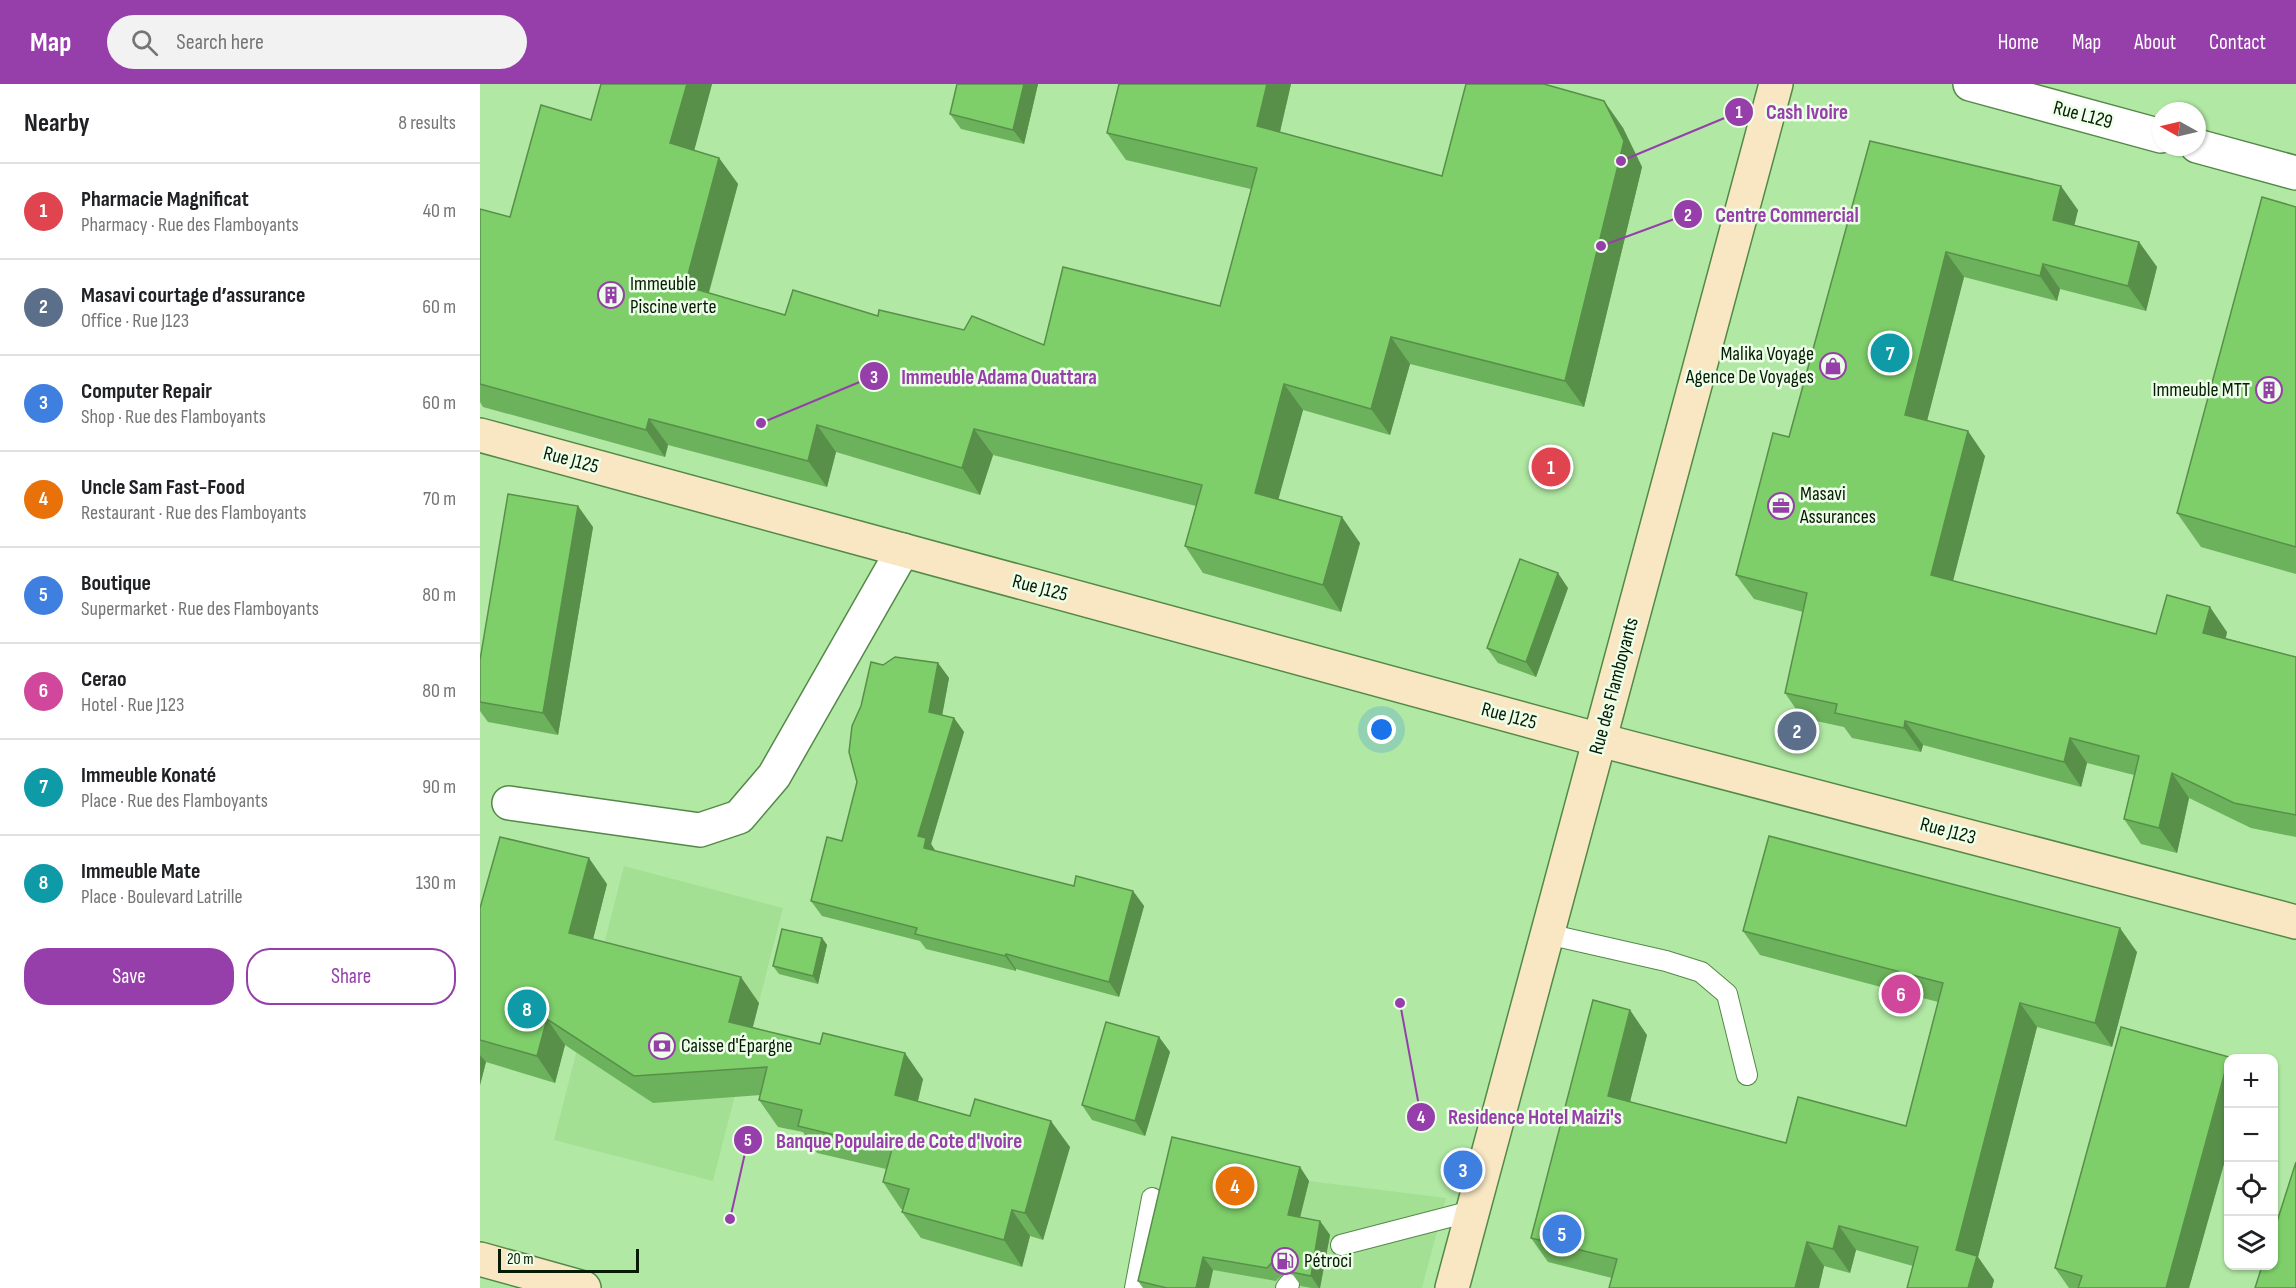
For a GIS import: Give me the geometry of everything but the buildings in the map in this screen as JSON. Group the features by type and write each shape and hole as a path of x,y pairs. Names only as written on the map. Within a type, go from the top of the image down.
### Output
{"street":[{"name":"Rue des Flamboyants","path":"1452,1288 1776,84"},
{"name":"Rue L129","path":"1970,84 2152,134"},
{"path":"2206,148 2296,173"},
{"name":"Rue J125","path":"480,435 1600,740"},
{"path":"509,803 700,830 739,817 774,776 903,550"},
{"name":"Rue J123","path":"1600,740 2296,922"},
{"path":"480,1259 584,1288"}],"lane":[{"path":"1547,934 1666,961 1701,972 1726,994 1747,1075"},
{"path":"1135,1288 1152,1198"},
{"path":"1341,1245 1472,1211"}],"shaded area":[{"path":"624,866 783,908 713,1181 554,1140"},
{"path":"1309,1181 1446,1198 1422,1288 1149,1288 1300,1217"}],"place":[{"name":"Cash Ivoire","path":"1621,161"},
{"name":"Centre Commercial","path":"1601,246"},
{"name":"Immeuble Piscine verte","path":"611,295"},
{"name":"Immeuble Konaté","path":"1890,353"},
{"name":"Malika Voyage Agence De Voyages","path":"1833,366"},
{"name":"Immeuble MTT","path":"2269,390"},
{"name":"Immeuble Adama Ouattara","path":"761,423"},
{"name":"Pharmacie Magnificat","path":"1551,467"},
{"name":"Masavi Assurances","path":"1781,506"},
{"name":"Masavi courtage d’assurance","path":"1797,731"},
{"name":"Cerao","path":"1901,994"},
{"name":"Residence Hotel Maizi's","path":"1400,1003"},
{"name":"Immeuble Mate","path":"527,1009"},
{"name":"Caisse d'Épargne","path":"662,1046"},
{"name":"Computer Repair","path":"1463,1170"},
{"name":"Uncle Sam Fast-Food","path":"1235,1186"},
{"name":"Banque Populaire de Cote d'Ivoire","path":"730,1219"},
{"name":"Boutique","path":"1562,1234"},
{"name":"Pétroci","path":"1285,1261"}]}
